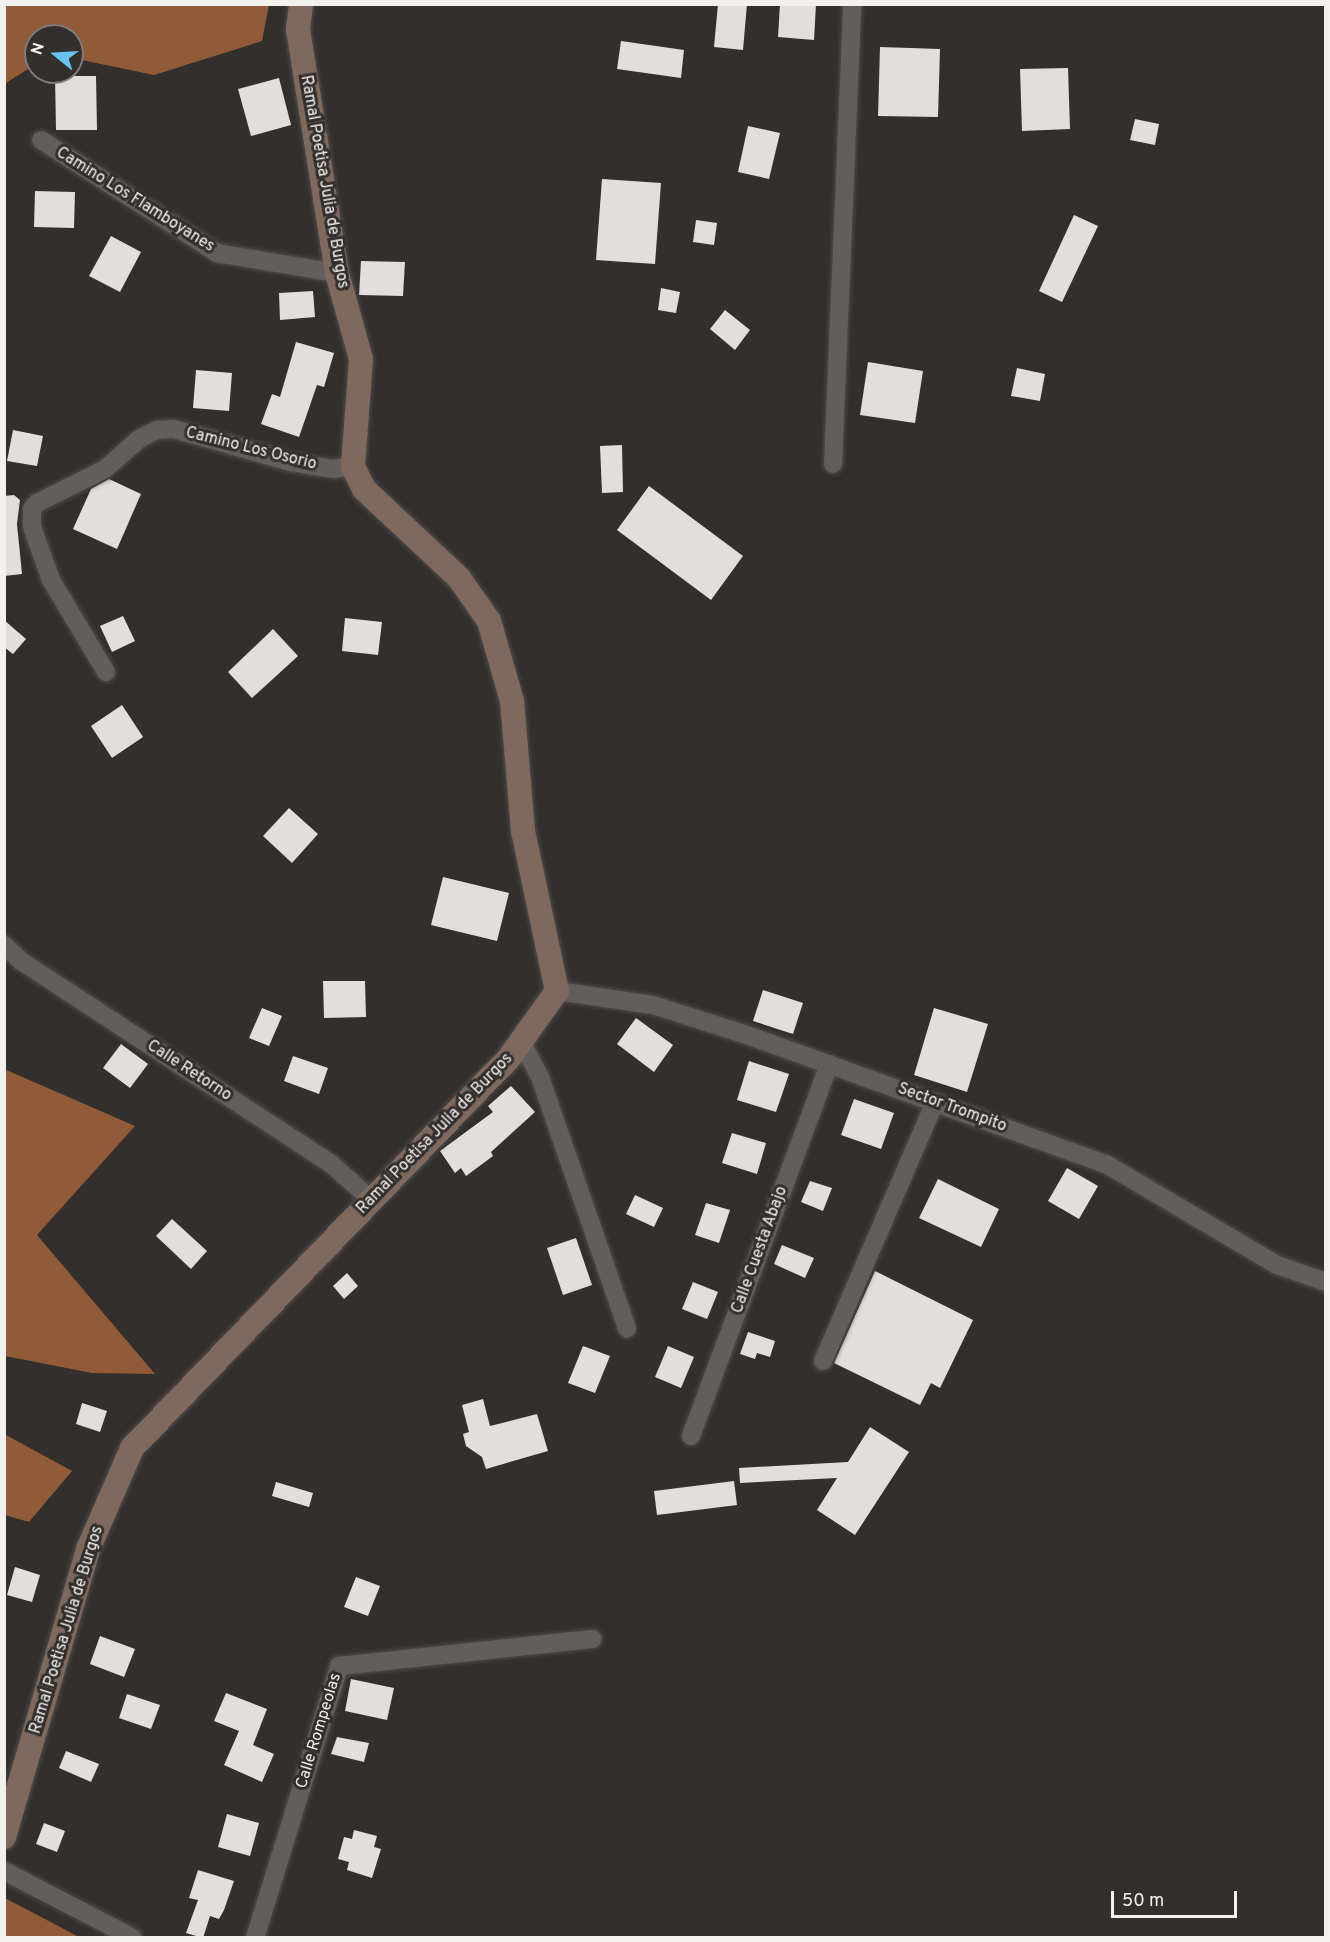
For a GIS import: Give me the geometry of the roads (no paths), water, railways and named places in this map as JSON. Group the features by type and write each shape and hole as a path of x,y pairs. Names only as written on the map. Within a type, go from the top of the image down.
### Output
{"street":[{"name":"Ramal Poetisa Julia de Burgos","path":"301,4 298,29 337,273 362,359 353,466"},
{"path":"833,464 852,4"},
{"name":"Camino Los Flamboyanes","path":"41,140 217,253 337,273"},
{"name":"Camino Los Osorio","path":"106,672 51,580 32,527 32,509 37,502 105,469 139,439 157,430 174,429 291,462 333,469 353,466"},
{"path":"353,466 364,489 459,578 489,621 512,701 523,831 557,991"},
{"name":"Calle Retorno","path":"4,945 21,961 331,1164 372,1200"},
{"name":"Ramal Poetisa Julia de Burgos","path":"4,1837 89,1547 132,1448 372,1200 521,1041 557,991"},
{"name":"Sector Trompito","path":"557,991 652,1005 828,1064 1106,1164 1277,1265 1326,1282"},
{"path":"521,1041 540,1077 627,1328"},
{"name":"Calle Cuesta Abajo","path":"691,1436 828,1064"},
{"path":"823,1361 935,1102"},
{"name":"Calle Rompeolas","path":"255,1938 339,1666 593,1639"},
{"path":"4,1871 133,1938"}]}
